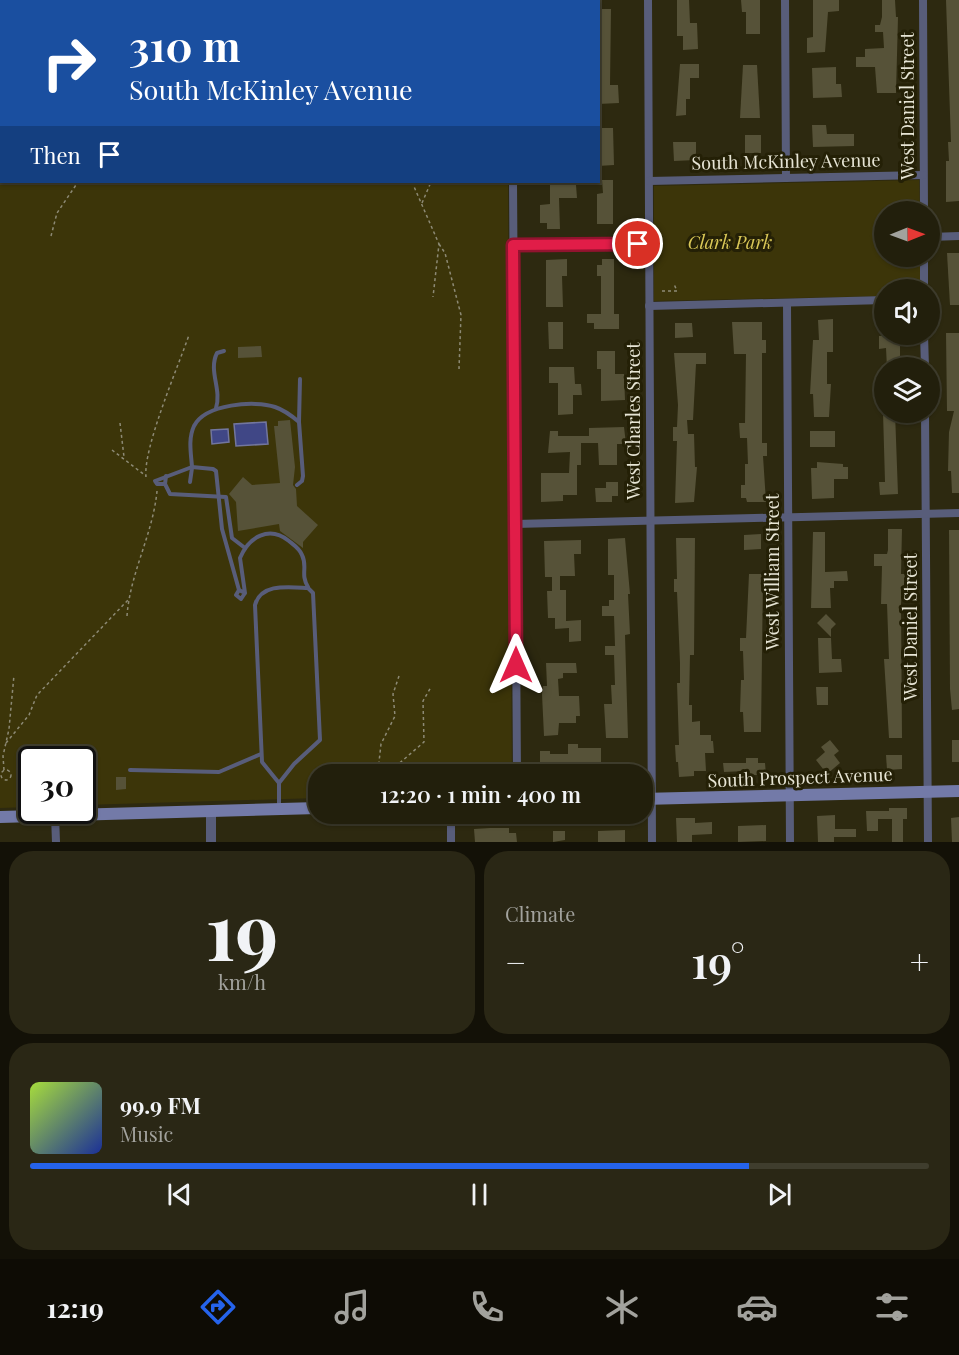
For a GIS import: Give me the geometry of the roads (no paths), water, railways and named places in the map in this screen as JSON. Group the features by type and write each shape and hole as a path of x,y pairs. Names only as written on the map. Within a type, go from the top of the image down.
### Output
{"main road":[{"name":"South Prospect Avenue","path":"653,799 959,791"},
{"path":"96,814 308,808"},
{"path":"0,817 18,816"}],"street":[{"name":"West Charles Street","path":"648,0 651,520 648,764"},
{"path":"785,0 786,178"},
{"name":"West Daniel Street","path":"922,0 924,201"},
{"name":"South McKinley Avenue","path":"649,181 923,175"},
{"path":"513,183 517,764"},
{"path":"940,237 959,236"},
{"path":"513,245 649,244"},
{"path":"649,306 874,300"},
{"name":"West William Street","path":"787,303 790,842"},
{"name":"West Daniel Street","path":"925,423 928,842"},
{"path":"515,524 959,513"},
{"path":"211,811 212,842"},
{"path":"55,824 56,842"},
{"path":"451,824 451,842"},
{"name":"West Charles Street","path":"650,824 652,842"}],"lane":[{"path":"216,408 219,397 213,360 217,353 224,351"},
{"path":"297,485 302,481 303,476 299,422 300,379"},
{"path":"190,482 192,467 190,436 195,423 216,408 262,404 273,406 299,422"},
{"path":"165,484 157,484 155,480 192,467 216,471 222,529 239,590 237,598 244,597 245,593 240,558 245,548 260,535 275,533 302,554 302,579 313,593 320,740 294,764 279,783 279,809"},
{"path":"166,476 165,484 170,494 225,497 232,538 245,548"},
{"path":"279,783 262,762 255,605 257,596 264,590 308,588"},
{"path":"239,590 245,593"},
{"path":"130,770 219,772 261,754"}],"water":[{"path":"266,422 268,444 236,446 234,424"},
{"path":"228,429 229,442 212,444 211,430"}],"park label":[{"name":"Clark Park","path":"730,242"}]}
